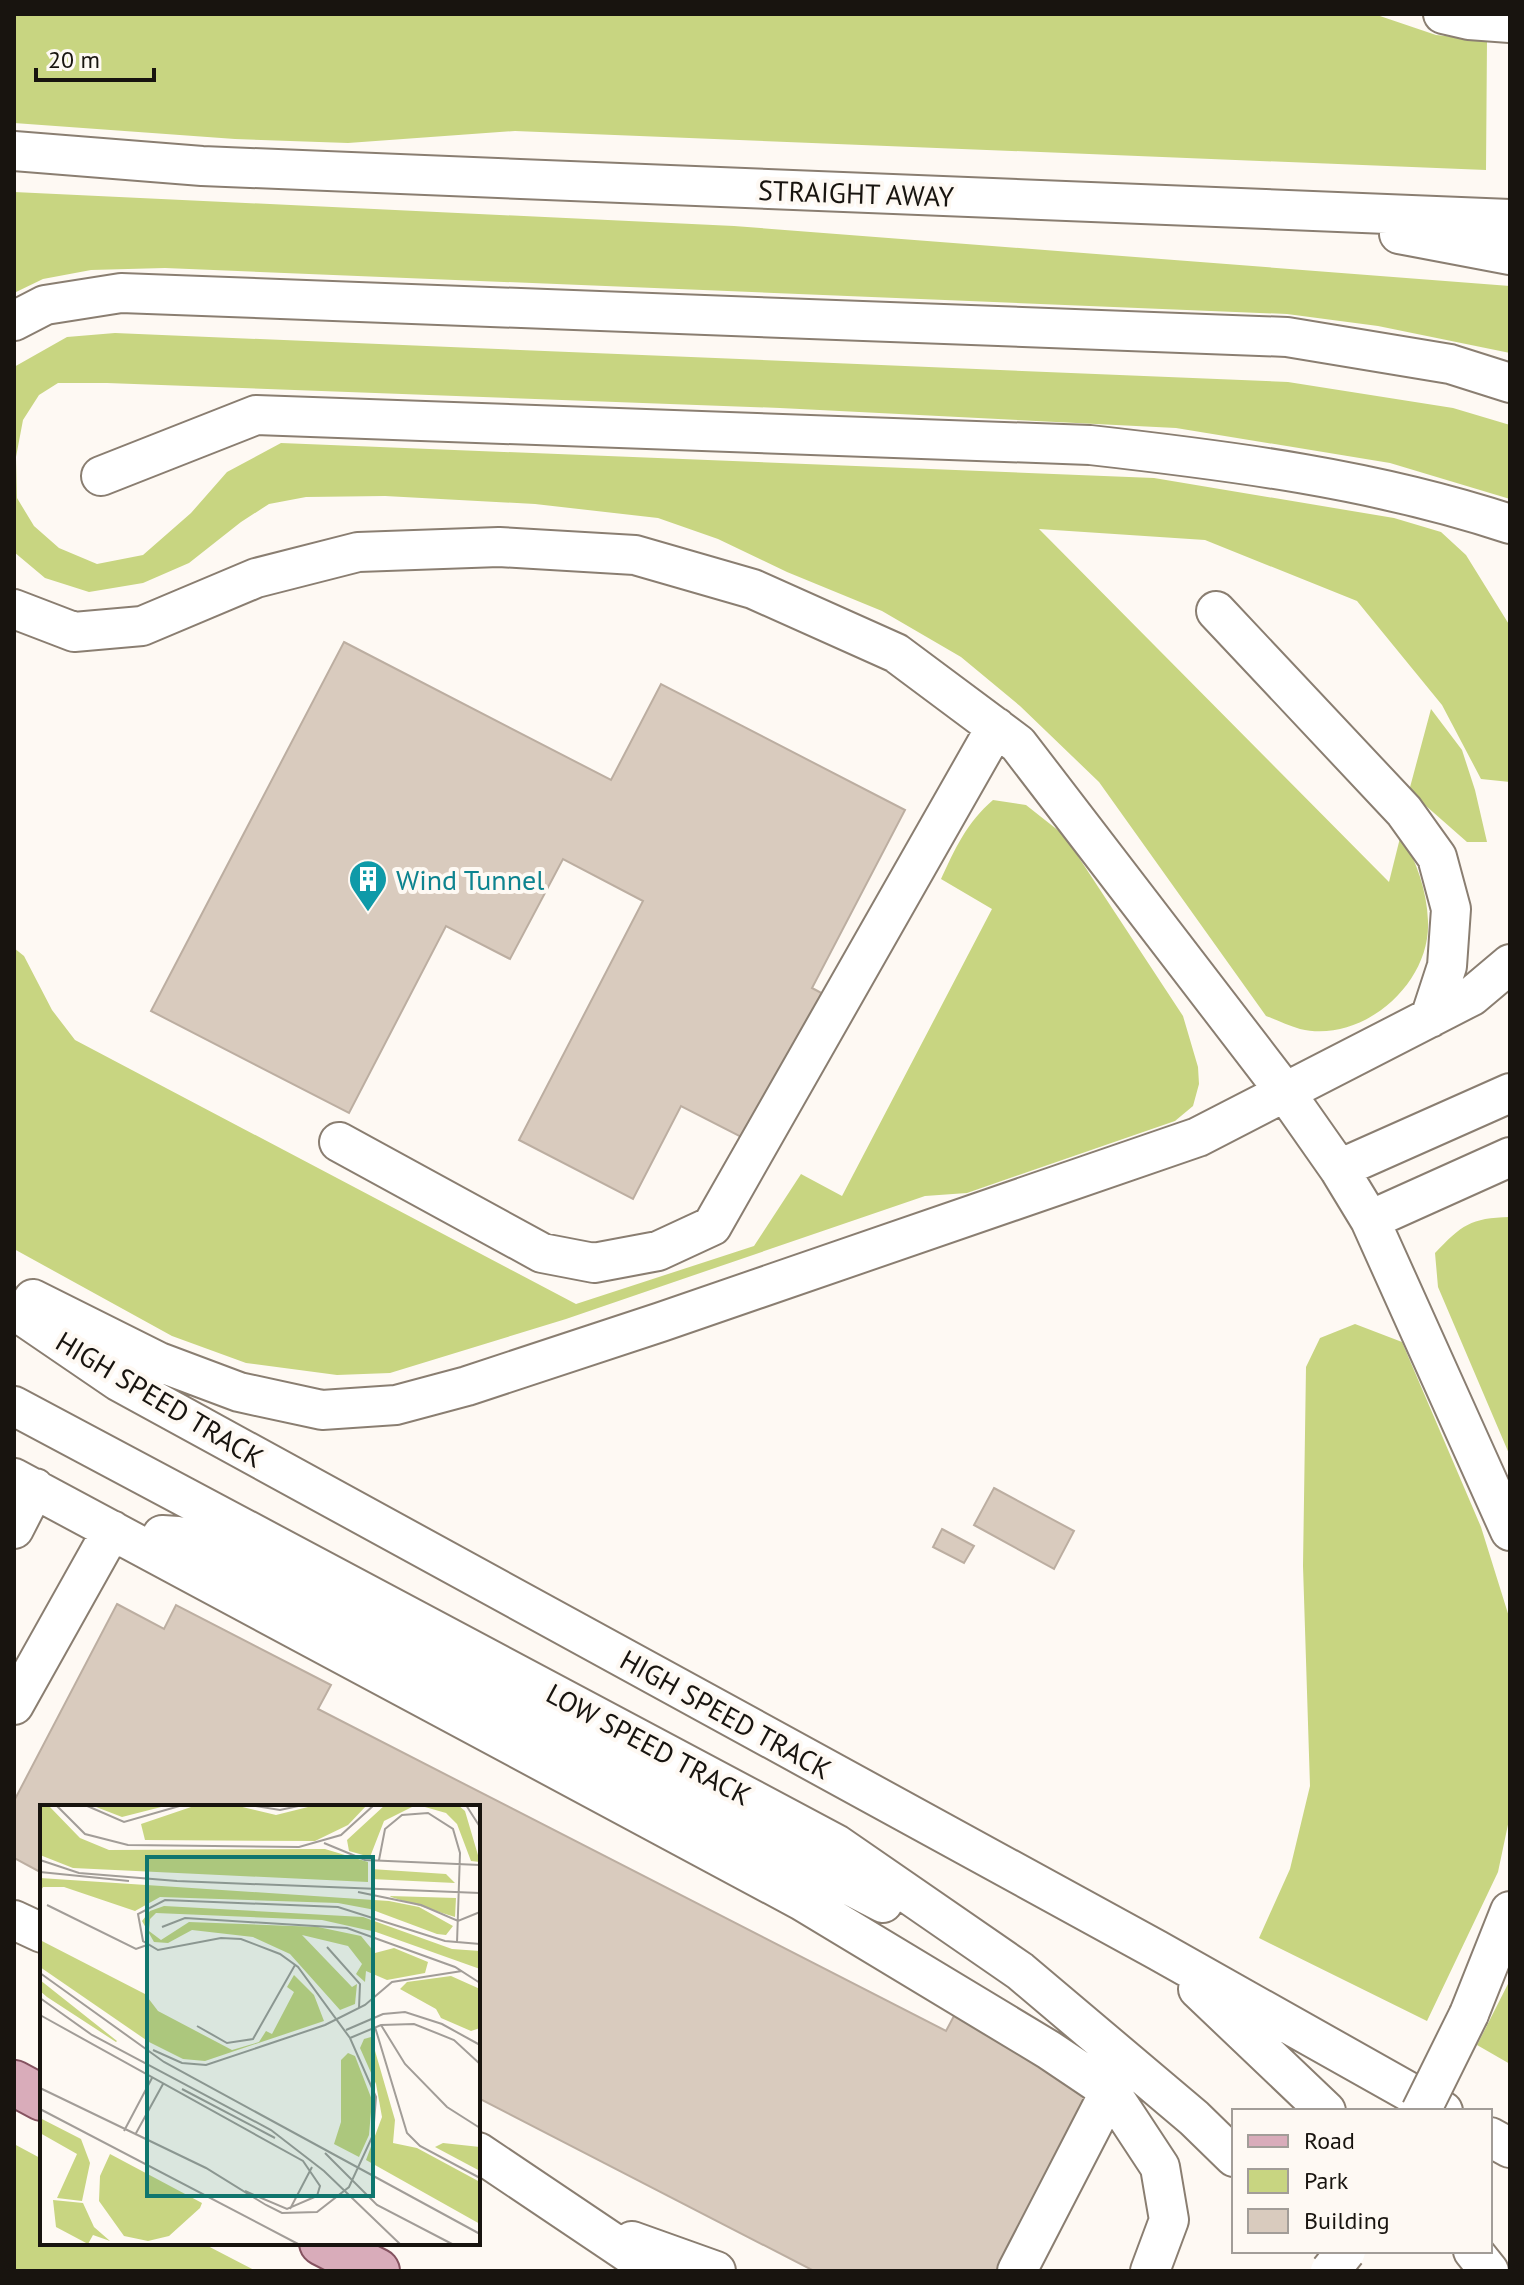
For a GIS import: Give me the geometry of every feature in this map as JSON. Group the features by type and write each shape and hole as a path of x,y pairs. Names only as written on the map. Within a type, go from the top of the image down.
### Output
{"main road":[{"path":"14,2083 40,2097"},
{"path":"326,2245 377,2271"}],"lane":[{"path":"1443,14 1469,20 1510,23"},
{"name":"STRAIGHT AWAY","path":"14,151 202,166"},
{"name":"STRAIGHT AWAY","path":"14,165 202,166 1510,219"},
{"path":"1273,210 1510,255"},
{"path":"14,321 45,305 121,293 1287,337 1450,364 1510,383"},
{"path":"101,476 256,415 1090,445 1217,459 1347,482 1476,512 1510,524"},
{"path":"14,609 74,632 142,626 256,578 358,552 499,547 635,555 753,589 896,653 1018,744 1285,1092 1339,1169 1370,1220 1510,1531"},
{"path":"1216,611 1404,811 1437,857 1451,909 1447,966 1430,1018"},
{"path":"339,1142 542,1253 594,1263 658,1251 712,1226 996,727"},
{"path":"14,1289 159,1362 239,1392 322,1410 396,1405 467,1386 661,1322 1198,1137 1472,996 1510,964"},
{"path":"1339,1169 1510,1093"},
{"path":"1370,1220 1510,1157"},
{"name":"HIGH SPEED TRACK","path":"14,1310 118,1381 1157,1950 1439,2109"},
{"name":"LOW SPEED TRACK","path":"14,1406 836,1844 1020,1971 1194,2118 1232,2155"},
{"path":"14,1529 24,1483 802,1901 1049,2050 1110,2091 1160,2167 1169,2220 1150,2271"},
{"path":"112,1530 178,1536 644,1781 838,1878 1053,1998"},
{"path":"14,1705 112,1530"},
{"path":"1422,2109 1469,2014 1510,1911"},
{"path":"14,1920 40,1932"},
{"path":"1157,1950 1324,2109"},
{"path":"1017,2271 1110,2091"},
{"path":"1492,2138 1510,2148"},
{"path":"480,2153 655,2271"},
{"path":"584,2223 716,2271"},
{"path":"1335,2253 1354,2271"},
{"path":"1330,2271 1344,2253"},
{"path":"1475,2253 1489,2271"}],"green space":[{"path":"14,14 1374,14 1436,35 1487,40 1486,170 515,131 348,143 235,139 14,123"},
{"path":"14,192 734,226 1510,286 1510,353 1378,326 1287,314 165,268 91,270 43,279 14,293"},
{"path":"115,333 1288,382 1453,408 1510,425 1510,499 1390,463 1176,428 780,408 107,383 58,383 39,395 23,420 16,457 17,498 34,526 59,548 97,564 143,555 191,513 227,472 281,443 1154,478 1394,518 1441,532 1466,555 1510,626 1510,782 1481,779 1442,705 1357,601 1205,540 1039,529 1389,882 1401,834 1420,876 1427,909 1426,944 1418,967 1405,987 1369,1018 1347,1027 1323,1031 1296,1028 1266,1016 1099,782 1020,706 961,657 882,611 787,572 718,539 658,518 535,504 385,496 306,497 269,504 189,563 143,583 89,592 45,578 14,552 14,367 67,337"},
{"path":"1431,709 1462,750 1487,842 1467,842 1409,791"},
{"path":"993,800 1026,805 1064,835 1183,1016 1198,1067 1199,1084 1193,1106 1175,1121 967,1193 925,1196 566,1319 390,1373 337,1375 246,1363 172,1336 14,1249 14,948 24,956 52,1010 75,1040 576,1304 754,1246 801,1174 842,1196 992,909 941,879 969,827"},
{"path":"1510,1217 1510,1456 1438,1287 1435,1253 1452,1236 1476,1221"},
{"path":"1355,1324 1402,1342 1481,1527 1510,1620 1510,1815 1498,1872 1427,2021 1259,1938 1290,1869 1310,1786 1303,1566 1306,1367 1320,1338"},
{"path":"1510,1980 1510,2064 1477,2045"},
{"path":"14,2144 40,2158 40,2245 206,2245 256,2271 14,2271"}],"building":[{"name":"Wind Tunnel","path":"344,642 611,780 661,684 905,810 812,988 827,996 751,1142 681,1106 633,1199 519,1140 643,901 563,859 510,959 446,926 349,1113 151,1011"},
{"path":"994,1488 1074,1531 1054,1569 974,1525"},
{"path":"942,1529 974,1546 964,1563 933,1547"},
{"path":"117,1604 164,1629 176,1605 331,1685 318,1709 946,2031 955,2014 1086,2081 1092,2102 1003,2271 814,2271 480,2099 480,1805 40,1805 40,1872 14,1858 14,1801"}],"place":[{"name":"Wind Tunnel","path":"368,913"}]}
